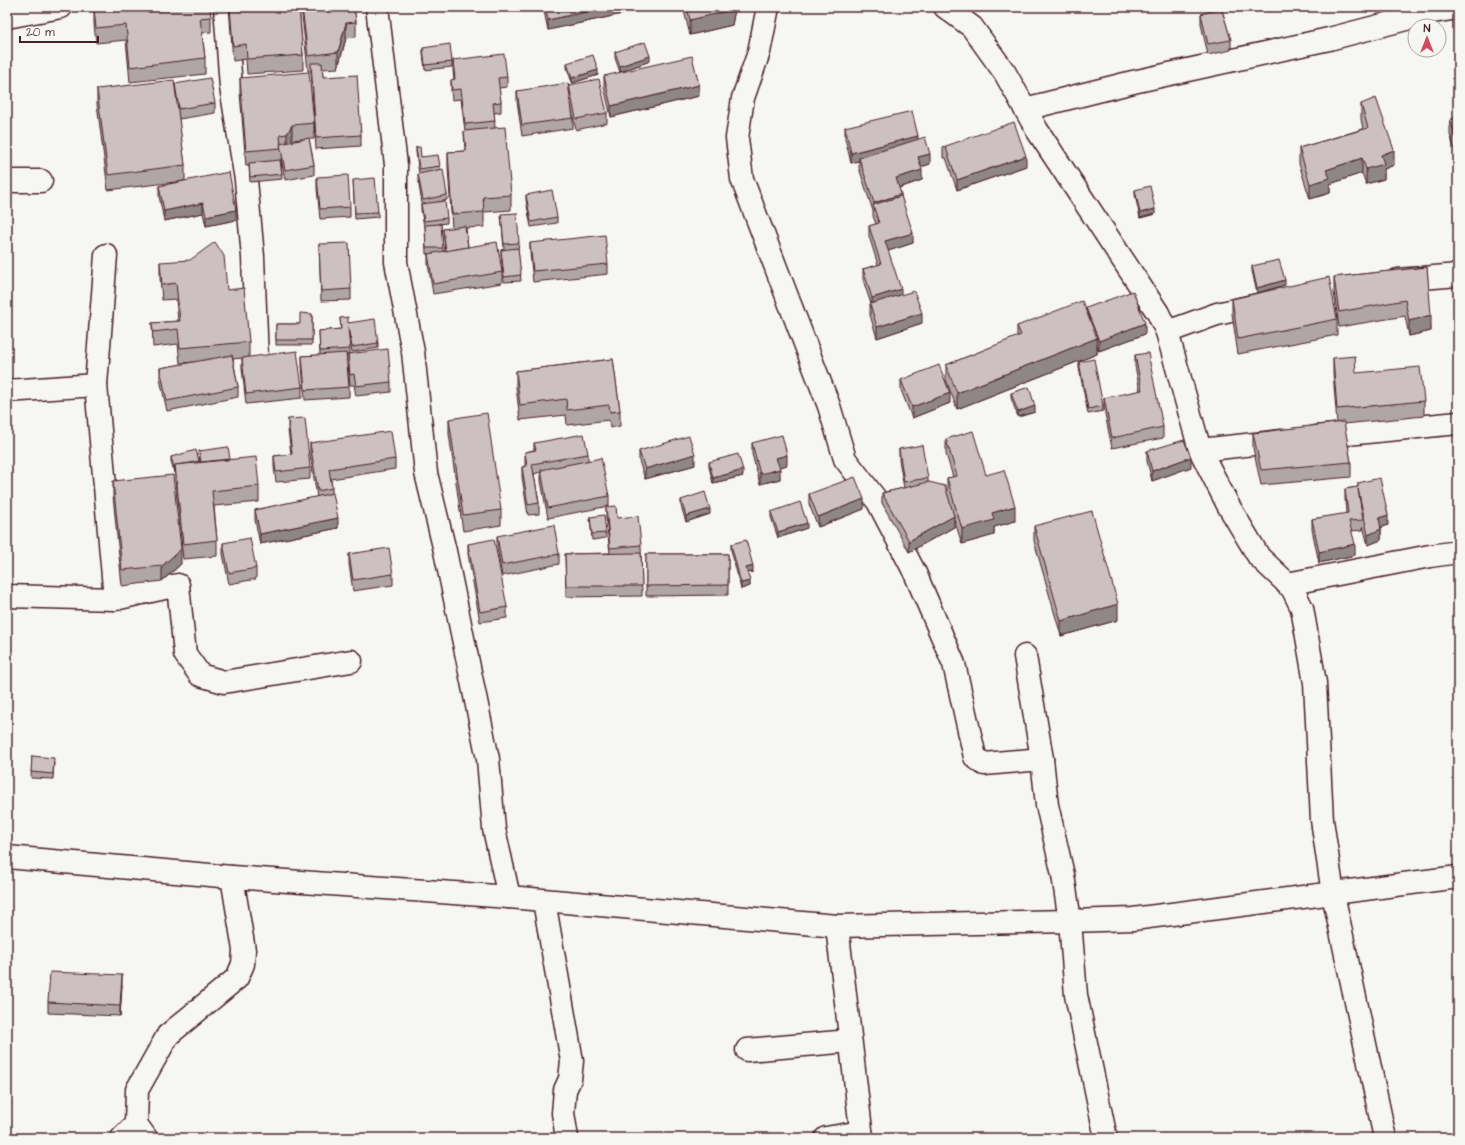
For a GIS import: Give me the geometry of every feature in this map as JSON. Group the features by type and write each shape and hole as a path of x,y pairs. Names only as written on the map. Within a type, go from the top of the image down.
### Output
{"street":[{"path":"7,17 61,7"},
{"path":"225,7 231,87 246,180 253,257 257,361"},
{"path":"378,7 396,165 396,262 413,352 426,473 445,551 488,760 494,829 509,898"},
{"path":"768,7 759,52 744,98 738,131 737,138 742,179 829,406 844,459 878,502 915,573 954,664 975,757 984,764 1042,760"},
{"path":"945,7 972,27 1005,73 1037,130 1158,312 1167,332 1200,450 1228,505 1259,557 1292,588 1302,608 1315,683 1322,820 1333,894 1385,1138"},
{"path":"1025,109 1132,82 1329,39 1433,12 1458,8"},
{"path":"7,181 41,181"},
{"path":"106,255 96,385 115,598"},
{"path":"1379,282 1458,275"},
{"path":"1167,332 1217,314 1278,300"},
{"path":"7,391 96,385"},
{"path":"1200,450 1458,423"},
{"path":"1287,584 1430,556 1458,552"},
{"path":"7,596 115,598 178,585 185,654 200,675 224,682 351,661"},
{"path":"1025,656 1042,760 1047,805 1063,875 1070,921 1076,995 1106,1138"},
{"path":"7,857 232,877 509,898 838,926 1133,919 1458,877"},
{"path":"135,1133 137,1090 168,1035 237,978 243,964 244,950 232,877"},
{"path":"544,901 572,1062 570,1079 565,1090 563,1112 567,1138"},
{"path":"826,1138 861,1135 838,926"},
{"path":"747,1050 850,1041"}],"building":[{"path":"111,7 210,7 211,17 200,18 205,58 130,67 126,25 96,28 94,9"},
{"path":"230,7 299,7 303,55 247,59 246,44 233,46"},
{"path":"302,7 354,7 356,22 346,23 338,52 308,56"},
{"path":"545,7 608,7 548,20"},
{"path":"687,7 732,7 732,10 690,20"},
{"path":"1216,7 1221,7 1231,40 1208,44 1201,14 1216,10"},
{"path":"645,42 650,56 620,66 615,52"},
{"path":"450,44 452,62 425,65 423,48"},
{"path":"504,54 507,77 498,78 501,102 493,103 495,121 465,124 461,89 452,90 451,80 455,79 453,60"},
{"path":"593,55 598,70 572,78 567,63"},
{"path":"692,56 699,85 611,106 604,76"},
{"path":"311,63 322,63 323,77 357,75 361,135 316,138"},
{"path":"309,72 314,123 292,125 287,134 280,135 281,148 246,151 240,78"},
{"path":"210,78 215,103 179,109 175,84"},
{"path":"599,79 607,113 576,119 569,85"},
{"path":"174,80 185,165 108,175 97,89"},
{"path":"568,83 573,118 522,125 517,91"},
{"path":"1376,98 1394,150 1381,155 1384,164 1366,169 1362,158 1326,170 1330,178 1310,184 1299,148 1368,128 1361,104"},
{"path":"912,111 918,136 851,153 845,127"},
{"path":"1458,116 1458,143 1450,120"},
{"path":"1014,122 1026,156 957,180 946,148 943,147"},
{"path":"505,127 511,195 483,197 484,212 452,214 448,152 466,151 464,131"},
{"path":"925,137 930,154 918,157 922,170 896,178 901,194 874,203 859,158"},
{"path":"309,138 314,165 285,170 280,144"},
{"path":"416,147 420,147 421,157 438,155 440,166 419,169"},
{"path":"280,160 282,174 250,177 249,163"},
{"path":"443,169 447,195 423,200 418,174"},
{"path":"229,172 236,210 206,216 203,203 164,211 159,186"},
{"path":"348,175 350,207 320,209 317,177"},
{"path":"375,178 378,212 355,213 353,180"},
{"path":"1150,186 1155,209 1140,213 1135,190"},
{"path":"552,190 557,217 531,222 526,195"},
{"path":"901,196 913,233 885,241 901,289 872,298 863,269 881,264 869,226 879,223 873,205"},
{"path":"445,201 447,218 424,221 421,204"},
{"path":"517,213 519,243 504,244 501,214"},
{"path":"441,224 443,248 426,248 425,225"},
{"path":"465,226 468,247 446,251 443,229"},
{"path":"605,235 608,264 533,271 530,243"},
{"path":"215,242 224,256 227,290 244,288 249,342 180,348 178,329 153,332 152,323 180,321 176,283 162,285 160,262 190,260"},
{"path":"497,242 502,272 433,284 428,254"},
{"path":"349,243 351,289 321,291 319,244"},
{"path":"518,248 521,275 504,277 501,250"},
{"path":"1279,260 1285,280 1257,288 1252,266"},
{"path":"1427,267 1431,315 1409,321 1405,300 1339,312 1334,277"},
{"path":"1329,277 1337,319 1238,339 1232,299"},
{"path":"914,291 922,313 877,327 870,304"},
{"path":"1133,291 1145,323 1099,341 1086,308"},
{"path":"1082,301 1097,338 957,393 946,365 1021,335 1017,326"},
{"path":"300,313 312,314 312,340 276,340 276,324 300,324"},
{"path":"348,317 348,323 375,319 378,343 352,347 348,327 350,349 320,351 319,331 341,329 340,318"},
{"path":"388,349 391,382 356,386 354,374 350,375 348,354"},
{"path":"297,351 302,387 246,394 242,358"},
{"path":"346,353 349,387 305,390 302,356"},
{"path":"1148,353 1163,427 1112,438 1104,398 1142,390 1135,355"},
{"path":"232,355 238,387 167,401 160,368"},
{"path":"1355,356 1356,373 1420,367 1424,401 1337,409 1333,358"},
{"path":"613,359 620,411 610,412 609,405 567,410 566,399 520,405 516,371"},
{"path":"1094,359 1103,406 1088,409 1079,362"},
{"path":"939,365 950,393 912,407 901,380"},
{"path":"1029,387 1035,406 1018,412 1011,393"},
{"path":"487,413 501,510 463,515 449,419"},
{"path":"305,418 310,468 276,472 274,456 292,454 288,419"},
{"path":"1344,422 1351,462 1261,470 1253,433"},
{"path":"391,431 395,459 329,469 332,488 318,491 310,443"},
{"path":"973,431 986,475 1004,470 1015,506 992,513 994,520 962,529 947,478 957,476 946,439"},
{"path":"584,434 588,454 532,464 539,503 528,505 522,467 527,466 525,452 536,450 534,443"},
{"path":"782,435 787,455 776,458 780,469 760,474 752,443"},
{"path":"689,436 695,454 645,469 639,451"},
{"path":"1184,440 1191,457 1152,471 1147,451"},
{"path":"922,445 928,478 904,482 899,449"},
{"path":"228,447 230,459 201,462 199,451"},
{"path":"196,450 199,461 175,465 176,467 174,467 171,457"},
{"path":"738,454 743,470 713,478 709,462"},
{"path":"256,457 259,486 212,491 217,540 183,544 175,465"},
{"path":"601,458 609,496 548,508 541,470"},
{"path":"173,475 181,549 162,566 122,570 113,481"},
{"path":"855,477 864,499 818,517 809,494"},
{"path":"1380,478 1388,515 1379,518 1381,529 1368,535 1358,489 1363,520 1349,521 1355,544 1319,552 1312,519 1348,513 1345,489 1358,487 1358,483"},
{"path":"929,482 945,486 954,516 909,541 882,493"},
{"path":"705,492 710,509 686,516 681,500"},
{"path":"333,493 338,518 260,534 255,510"},
{"path":"800,502 807,523 778,532 771,512"},
{"path":"616,506 617,518 638,516 641,545 610,548 606,507"},
{"path":"1092,511 1118,604 1061,621 1034,526"},
{"path":"604,515 606,533 592,534 590,517"},
{"path":"554,525 559,554 502,565 497,536"},
{"path":"250,538 256,568 229,573 223,543"},
{"path":"494,539 507,607 480,612 468,544"},
{"path":"746,540 753,566 746,568 750,581 741,583 731,544"},
{"path":"389,548 393,574 353,580 349,554"},
{"path":"641,553 642,586 566,586 565,554"},
{"path":"646,554 728,554 728,585 646,586"},
{"path":"32,756 54,758 53,774 31,772"},
{"path":"50,972 122,975 120,1006 48,1002"}]}
